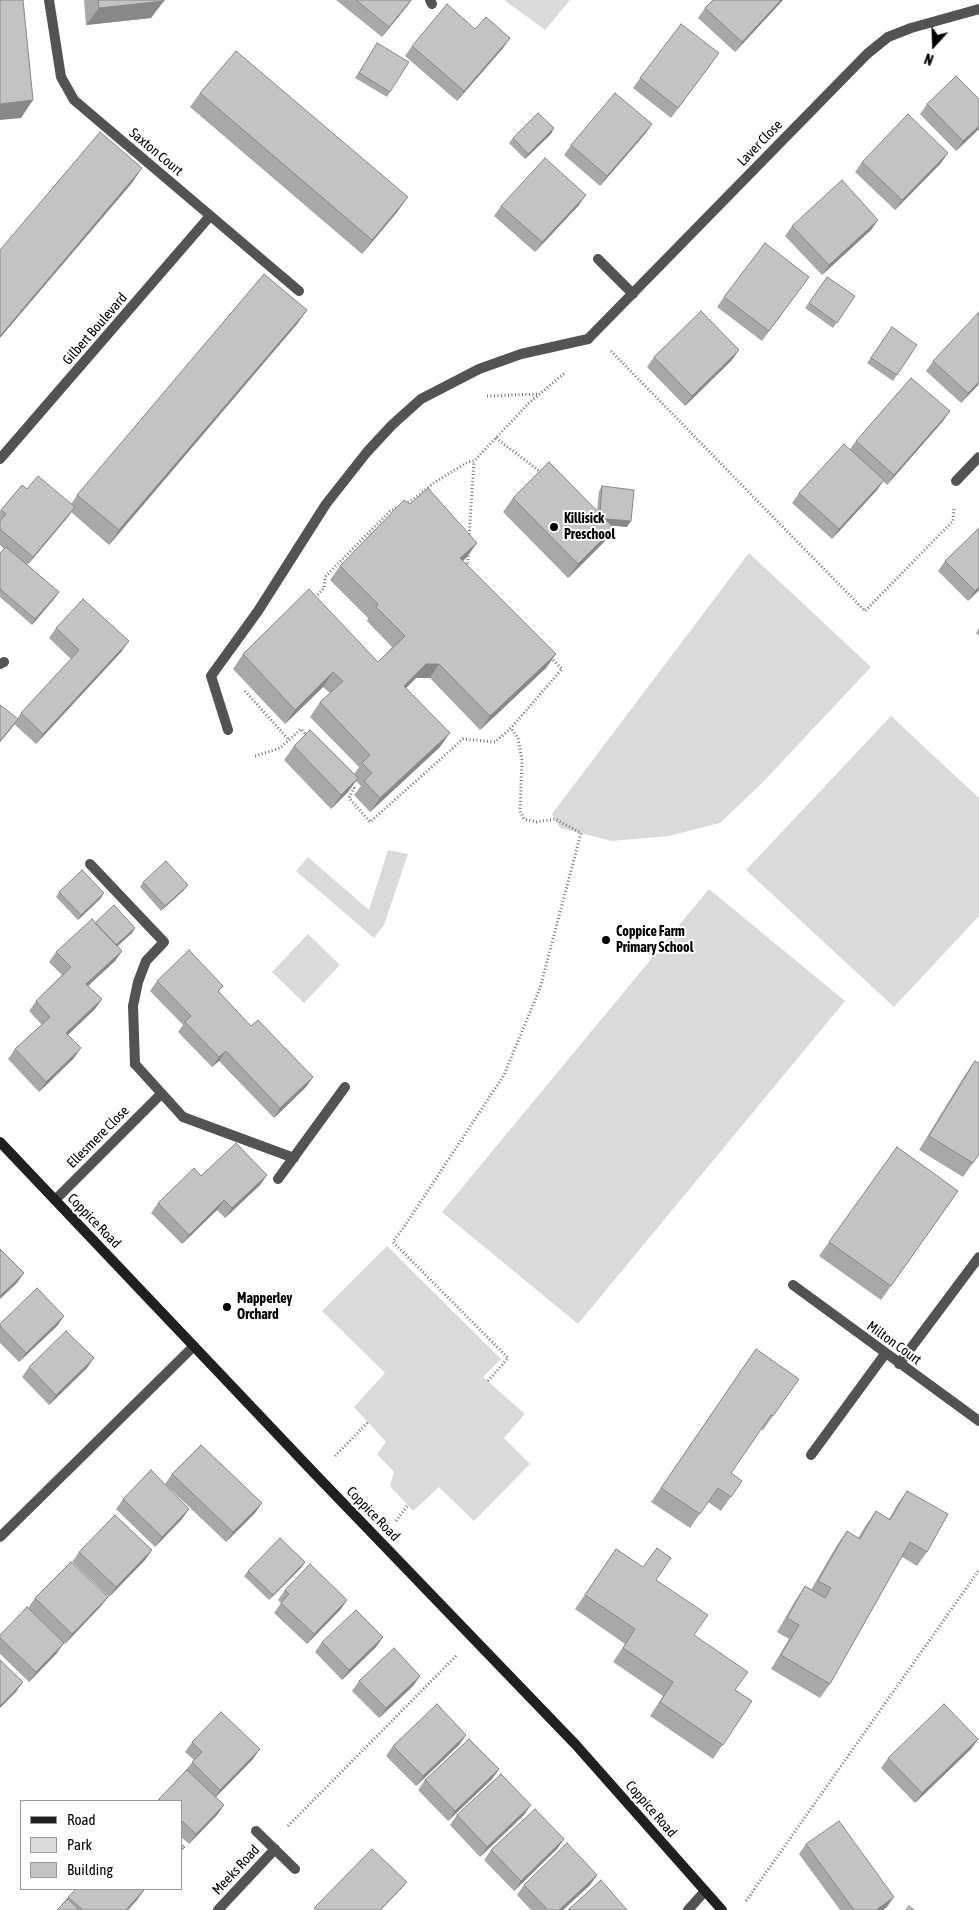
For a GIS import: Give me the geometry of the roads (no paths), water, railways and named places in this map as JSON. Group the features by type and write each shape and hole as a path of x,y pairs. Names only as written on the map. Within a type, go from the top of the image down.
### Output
{"street":[{"name":"Saxton Court","path":"49,0 61,77 74,100 299,291"},
{"name":"Laver Close","path":"228,730 212,676 258,611 326,504 367,452 392,425 421,399 479,369 522,354 590,336 867,54 888,37 911,28 979,9"},
{"name":"Gilbert Boulevard","path":"0,460 210,216"},
{"path":"598,259 633,294"},
{"path":"956,481 979,457"},
{"path":"90,864 164,942 146,961 138,982 133,1006 135,1064 183,1117 294,1158"},
{"path":"278,1179 345,1087"},
{"name":"Ellesmere Close","path":"55,1200 161,1094"},
{"name":"Coppice Road","path":"0,1142 316,1475 576,1745 722,1910"},
{"path":"899,1364 979,1257"},
{"name":"Milton Court","path":"793,1285 885,1354 979,1420"},
{"path":"0,1537 194,1346"},
{"path":"811,1455 885,1354"},
{"name":"Meeks Road","path":"256,1831 295,1869"},
{"name":"Meeks Road","path":"218,1910 273,1847"},
{"path":"688,1910 705,1891"}],"place":[{"name":"Killisick Preschool","path":"554,527"},
{"name":"Coppice Farm Primary School","path":"606,940"},
{"name":"Mapperley Orchard","path":"227,1307"}]}
